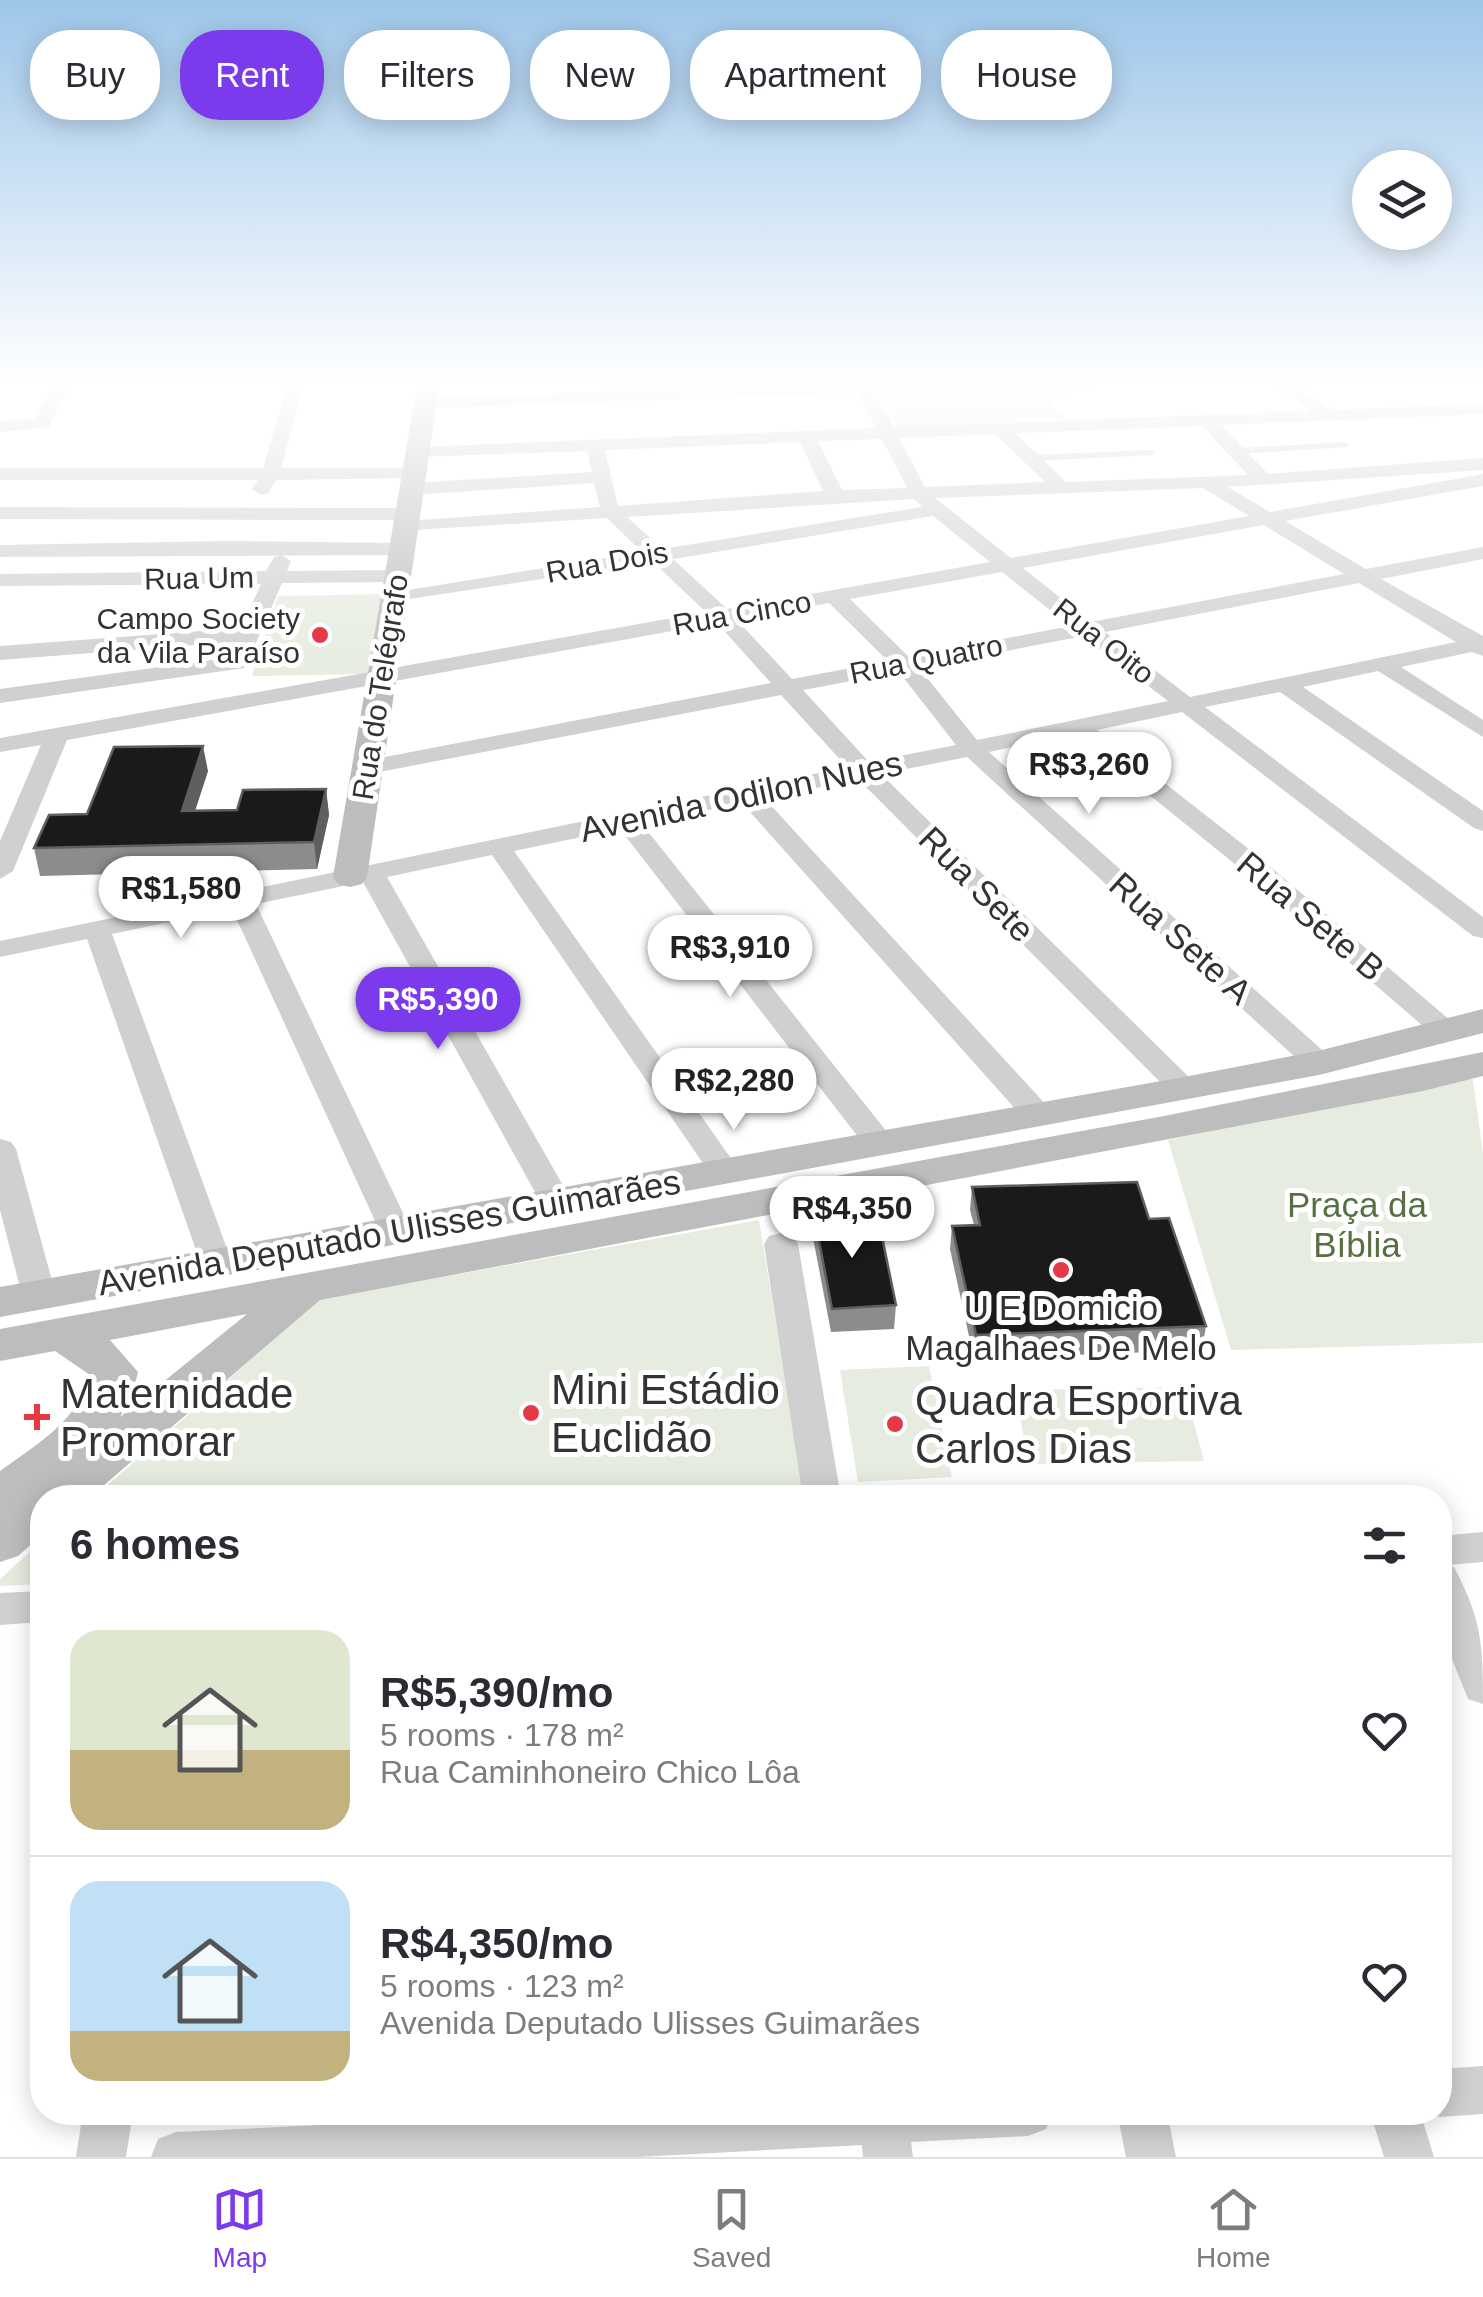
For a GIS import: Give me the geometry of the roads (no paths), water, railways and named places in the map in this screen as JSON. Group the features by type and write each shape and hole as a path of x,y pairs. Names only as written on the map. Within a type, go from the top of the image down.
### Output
{"street":[{"path":"224,547 266,481"},
{"path":"286,481 406,522 507,481"},
{"name":"Rua do Telégrafo","path":"360,874 369,767 413,481"},
{"path":"0,513 302,515 406,522 584,481"},
{"path":"601,481 610,512"},
{"path":"829,481 836,496"},
{"path":"913,481 919,493"},
{"path":"1055,481 1061,487"},
{"name":"Rua Um","path":"0,580 272,577 406,522 836,496 1245,481"},
{"name":"Rua Cinco","path":"0,745 1480,481"},
{"path":"1208,482 1481,646"},
{"name":"Rua Oito","path":"919,493 1087,629 1483,930"},
{"name":"Rua Dois","path":"0,550 287,547 406,522 654,554 937,510"},
{"name":"Rua Sete","path":"610,512 721,615 863,770 1184,1089"},
{"path":"221,706 272,577 302,515"},
{"name":"Rua Quatro","path":"369,767 1483,553"},
{"name":"Rua Sete A","path":"835,597 903,663 971,748 1320,1064"},
{"path":"0,653 248,634"},
{"name":"Avenida Odilon Nues","path":"0,948 1481,646"},
{"path":"0,696 236,663"},
{"path":"1382,664 1483,730"},
{"path":"1284,684 1483,822"},
{"name":"Rua Sete B","path":"1079,726 1465,1027"},
{"path":"3,858 57,735"},
{"path":"0,796 34,790"},
{"path":"748,796 1038,1115"},
{"path":"626,820 880,1144"},
{"path":"498,846 724,1171"},
{"path":"360,874 557,1203"},
{"path":"240,900 397,1234"},
{"path":"97,929 216,1265"},
{"name":"Avenida Deputado Ulisses Guimarães","path":"0,1345 33,1310 216,1265 724,1171 811,1175 880,1144 1320,1064 1465,1027"},
{"name":"Avenida Deputado Ulisses Guimarães","path":"33,1310 307,1290 811,1175 1482,1071"},
{"path":"0,1150 33,1310 87,1344 114,1372 113,1386 103,1406 86,1426 0,1497"},
{"path":"782,1244 820,1485"},
{"path":"70,1485 307,1290"},
{"path":"0,1542 30,1518"},
{"path":"1452,1549 1483,1548"},
{"path":"0,1609 30,1608"},
{"path":"1452,1608 1483,1687"},
{"path":"1452,2092 1483,2090"},
{"path":"100,2157 106,2125"},
{"path":"176,2157 366,2139 885,2130 925,2125"},
{"path":"1145,2125 1151,2157"},
{"path":"1399,2125 1409,2157"}],"place":[{"name":"Campo Society da Vila Paraíso","path":"320,635"},
{"name":"U E Domicio Magalhaes De Melo","path":"1061,1270"},
{"name":"Mini Estádio Euclidão","path":"531,1413"},
{"name":"Maternidade Promorar","path":"37,1417"},
{"name":"Quadra Esportiva Carlos Dias","path":"895,1424"}],"park label":[{"name":"Praça da Bíblia","path":"1357,1224"}]}
